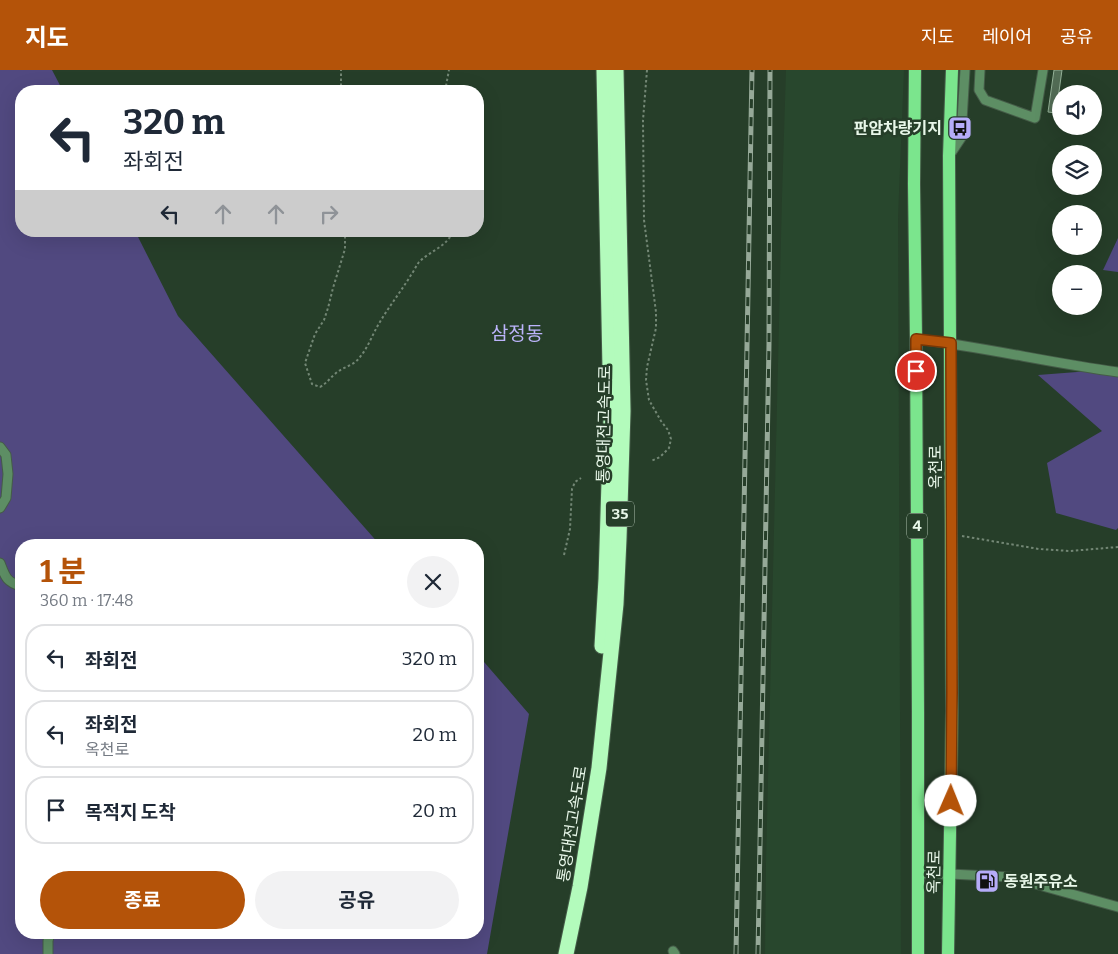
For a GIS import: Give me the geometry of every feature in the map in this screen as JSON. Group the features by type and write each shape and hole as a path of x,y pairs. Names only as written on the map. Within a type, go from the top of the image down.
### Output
{"highway":[{"name":"통영대전고속도로","path":"556,954 571,888 593,743 600,681 606,580 611,418 604,70"},
{"name":"통영대전고속도로","path":"566,954 580,887 599,768 616,604 623,411 616,70"},
{"path":"618,195 621,180 624,70"}],"main road":[{"name":"옥천로","path":"915,70 918,954"},
{"name":"옥천로","path":"948,954 952,711 949,156 952,70"}],"street":[{"path":"949,156 961,138 965,70"},
{"path":"980,70 979,90 985,100 1035,118 1043,70"},
{"path":"916,339 951,343 1118,372"},
{"path":"0,446 6,455 8,474 6,498 0,508"},
{"path":"0,563 5,575 15,584"},
{"path":"918,874 1010,877 1118,907"},
{"path":"48,939 48,954"}],"path":[{"path":"341,70 341,85"},
{"path":"446,85 449,70"},
{"path":"648,70 642,120 644,220 656,312 656,328 646,380 649,400 668,430 671,439 669,448 660,457 651,461"},
{"path":"345,237 345,249 328,308 324,320 314,334 305,363 312,384 320,386 361,357 378,325 419,262 449,240 450,237"},
{"path":"564,555 570,529 572,490 575,482 581,478"},
{"path":"951,536 963,536 1062,551 1118,547"}],"shaded area":[{"path":"0,70 52,70 60,85 15,85 15,237 138,237 178,316 375,539 15,539 15,939 484,939 484,662 529,714 487,954 0,954"},
{"path":"786,70 904,70 898,217 901,954 765,954"},
{"path":"1118,238 1118,272 1103,270"},
{"path":"1090,371 1118,376 1118,528 1116,530 1056,513 1047,463 1102,431 1038,375"}],"building":[{"path":"1054,70 1062,70 1060,85 1052,85 1052,112 1048,112"}],"railway":[{"path":"736,954 752,70"},
{"path":"758,954 769,344 770,70"}],"place":[{"name":"판암차량기지","path":"960,128"},
{"name":"동원주유소","path":"987,881"}],"district":[{"name":"삼정동","path":"517,333"}],"route":[{"path":"916,371 916,339 951,343 951,801"}]}
